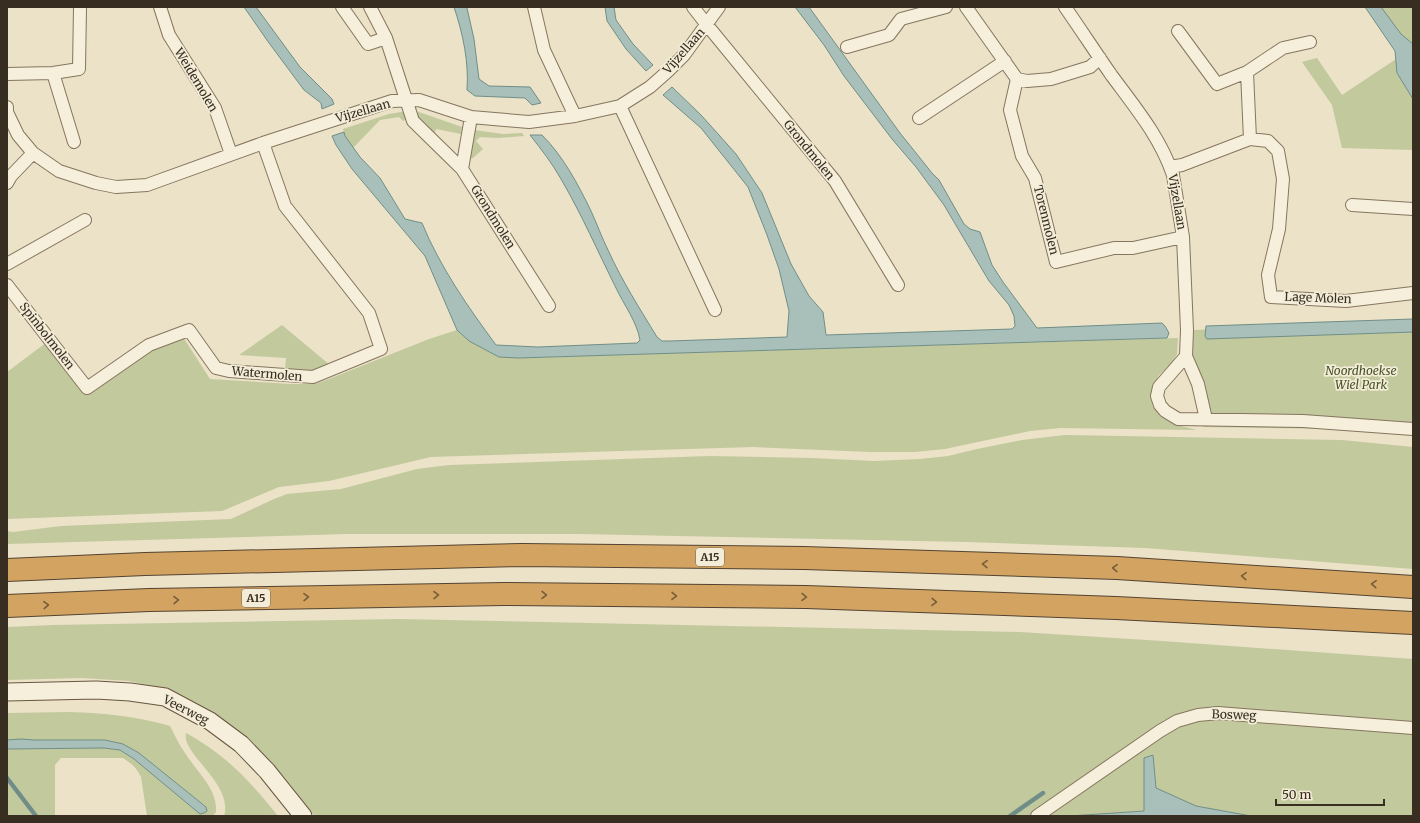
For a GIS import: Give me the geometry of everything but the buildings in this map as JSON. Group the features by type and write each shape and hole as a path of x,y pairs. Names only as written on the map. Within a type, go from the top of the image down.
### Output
{"highway":[{"name":"A15","path":"7,570 145,564 522,555 804,558 1117,568 1413,587"},
{"name":"A15","path":"7,606 150,600 505,594 806,597 1116,608 1411,623"}],"street":[{"path":"7,74 54,74 79,69 80,7"},
{"name":"Weidemolen","path":"160,7 169,35 215,108 231,154"},
{"path":"342,7 368,44 386,38"},
{"name":"Grondmolen","path":"370,7 386,38 412,121 462,169 549,306"},
{"path":"534,7 544,50 575,116"},
{"name":"Grondmolen","path":"693,7 835,181 898,285"},
{"name":"Vijzellaan","path":"7,107 7,112 18,135 33,153 59,171 96,183 116,187 147,184 340,117 387,103 405,100 419,100 471,117 529,122 575,116 620,106 650,87 684,55 719,7"},
{"path":"847,47 889,35 901,19 946,7"},
{"path":"966,7 1017,79 1027,81 1051,79 1090,66 1100,58"},
{"name":"Vijzellaan","path":"1066,7 1154,134 1173,174 1183,237 1187,330 1186,356 1198,384 1206,418"},
{"path":"1178,31 1217,84 1247,72 1283,48 1310,42"},
{"path":"919,118 1005,61"},
{"path":"1170,167 1182,165 1250,139 1247,72"},
{"path":"54,74 74,142"},
{"name":"Torenmolen","path":"1017,79 1010,110 1022,156 1035,178 1056,262 1114,248 1133,248 1183,237"},
{"path":"620,106 715,310"},
{"path":"462,169 471,117"},
{"name":"Lage Molen","path":"1250,139 1268,141 1278,151 1283,179 1279,229 1268,275 1271,297 1346,301 1413,293"},
{"name":"Watermolen","path":"87,388 149,345 189,330 216,368 229,371 313,377 381,349 369,313 285,206 263,143"},
{"path":"7,183 11,176 33,153"},
{"path":"1352,205 1413,209"},
{"path":"7,264 85,220"},
{"name":"Spinbolmolen","path":"7,285 87,388"},
{"path":"1186,356 1159,388 1157,396 1160,405 1165,412 1178,419 1206,418 1303,421 1413,429"},
{"name":"Veerweg","path":"7,692 96,690 130,692 165,697 210,721 241,744 267,771 303,816"},
{"name":"Bosweg","path":"1037,816 1160,731 1177,721 1198,715 1218,712 1413,728"}],"green space":[{"path":"1367,7 1413,7 1413,74"},
{"path":"1317,58 1342,95 1396,59 1397,73 1413,99 1413,150 1342,148 1332,105 1302,62"},
{"path":"407,111 407,119 403,121 399,117 380,120 353,148 345,136 343,129 389,114"},
{"path":"416,111 462,127 461,134 436,129 435,133 416,117"},
{"path":"474,130 503,134 522,133 524,136 499,138 480,137 476,141 483,149 473,158 468,159"},
{"name":"Noordhoekse Wiel Park","path":"1413,324 1413,430 1203,427 1196,365 1192,361 1192,330"},
{"path":"282,325 330,365 315,371 285,369 286,358 239,355"},
{"path":"457,330 469,341 499,357 518,358 1178,338 1177,354 1171,364 1159,375 1152,388 1152,398 1154,406 1160,416 1173,424 1197,430 1060,428 1030,431 945,449 915,452 870,452 753,447 431,457 329,481 279,487 222,511 7,519 7,372 47,342 85,394 155,346 183,337 210,379 315,384 429,339"},
{"path":"1065,435 1342,440 1413,447 1413,569 1145,548 966,542 580,534 346,534 7,544 7,531 13,532 61,526 231,519 287,494 341,489 417,469 449,465 710,456 874,461 920,459 948,456 1022,440"},
{"path":"399,619 1020,632 1413,659 1413,727 1207,709 1173,718 1031,816 315,816 285,778 247,737 188,700 160,688 129,681 82,678 7,680 7,627"},
{"path":"69,712 120,716 170,726 183,750 210,788 216,804 216,812 213,816 147,816 141,777 136,768 126,760 123,758 61,758 55,765 55,816 7,816 7,749 104,748 120,750 207,809 139,753 123,744 105,740 7,740 7,713"},
{"path":"1241,717 1413,733 1413,816 1251,816 1196,806 1155,788 1153,755 1144,758 1144,811 1047,816 1174,728 1200,718"},
{"path":"186,733 213,750 225,760 247,780 278,816 224,816 225,804 222,792 191,750 187,741"}],"water":[{"path":"244,7 256,7 300,67 332,99 334,104 322,109 321,103 304,90"},
{"path":"454,7 467,8 474,39 479,79 489,86 530,87 541,103 532,105 525,98 475,96 467,90 465,48"},
{"path":"605,7 614,7 616,20 633,44 653,65 646,71 626,49 607,21"},
{"path":"795,7 809,7 900,133 939,180 964,224 970,229 980,232 992,265 1037,328 1162,323 1169,333 1167,338 518,358 499,357 469,341 457,330 425,256 352,169 336,145 332,136 344,132 345,136 360,157 380,178 405,219 422,223 446,271 496,345 538,347 637,343 640,340 633,320 569,193 554,167 530,135 542,135 557,152 570,171 591,211 619,273 657,337 662,341 787,337 789,311 779,269 748,187 701,128 663,95 672,87 701,115 736,154 762,193 791,264 809,296 823,312 826,335 1012,329 1015,326 1014,316 1009,305 989,281 944,205 844,76 824,45"},
{"path":"1365,7 1381,7 1401,34 1413,44 1413,99 1397,73 1395,51"},
{"path":"1413,319 1413,332 1207,339 1205,336 1206,326"},
{"path":"7,740 105,740 123,744 139,753 206,807 207,811 200,814 134,759 120,750 104,748 7,749"},
{"path":"1153,755 1156,788 1196,806 1251,816 1069,816 1144,811 1144,758"}],"waterway":[{"path":"7,778 36,816"},
{"path":"1010,816 1043,793"}]}
